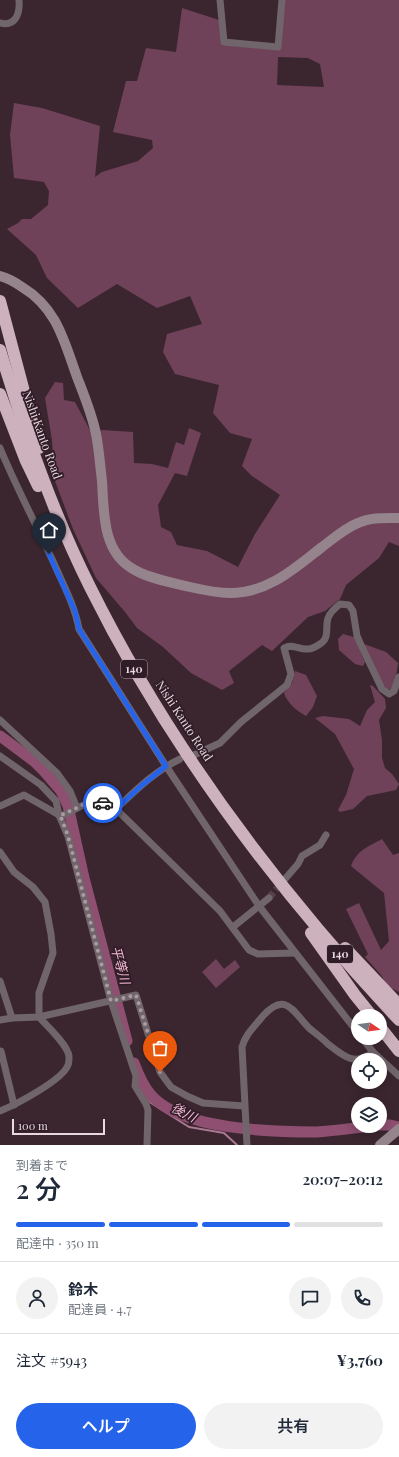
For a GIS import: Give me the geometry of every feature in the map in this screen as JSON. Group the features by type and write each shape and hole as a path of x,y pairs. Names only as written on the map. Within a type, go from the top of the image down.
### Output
{"highway":[{"path":"0,301 17,386"},
{"name":"Nishi Kanto Road","path":"0,350 17,386 36,463 67,538 90,587 182,754 194,760 258,855 284,882 329,942 399,1020"},
{"path":"0,394 26,461 65,542 90,587"},
{"path":"258,855 275,884 366,1009"},
{"path":"284,882 399,1005"},
{"path":"387,1036 399,1051"}],"street":[{"path":"0,23 6,24 12,22 17,17 20,8 19,0"},
{"path":"220,0 224,42 278,47 282,0"},
{"path":"0,276 8,278 30,291 43,302 63,337 96,432 105,523 109,539 119,558 131,569 142,574 203,590 231,593 246,592 262,588 278,580 339,534 359,522 379,518 399,518"},
{"path":"0,448 75,611 79,629 166,766 260,906 295,954 351,1025"},
{"path":"194,760 220,743 241,722 287,685 291,674 284,648 292,646 308,650 321,644 325,640 327,634 328,619 331,612 340,604 349,605 353,611 357,636 382,690 389,694 394,691 399,678"},
{"path":"0,720 57,773 70,791 77,808"},
{"path":"116,809 142,785 182,754"},
{"path":"0,756 41,784 56,801 62,815 111,1001 136,1076 135,1086 148,1110 147,1145"},
{"path":"0,806 24,795 62,815"},
{"path":"62,815 91,801 105,804 116,809 220,911 249,950 258,954 295,954"},
{"path":"284,882 298,864 302,856 320,845 326,835"},
{"path":"0,852 14,872 33,887 45,902 51,934 52,953 39,994 38,1017 63,1044 69,1055 68,1066 54,1081 14,1105 0,1111"},
{"path":"233,927 269,898"},
{"path":"0,981 12,1018"},
{"path":"0,1020 38,1017 136,995 160,1072 171,1087 203,1103 245,1109"},
{"path":"247,1145 242,1047 244,1039 270,1008 284,1004 290,1007 308,1027 346,1057 357,1060 373,1052"},
{"path":"368,1045 399,1076"},
{"path":"0,1051 14,1105"},
{"path":"380,1145 399,1129"}],"shaded area":[{"path":"280,0 399,0 399,546 389,542 379,558 346,585 340,599 325,611 308,617 272,651 262,645 229,671 234,683 222,690 191,673 163,647 137,628 96,578 73,529 55,481 52,440 45,398 55,382 63,383 64,400 75,402 92,434 102,430 133,432 134,463 152,464 168,468 176,442 184,445 189,428 201,433 187,476 175,473 158,505 161,527 171,532 177,545 207,551 238,567 255,534 280,495 252,476 242,466 252,439 230,433 213,413 219,385 175,374 163,352 167,334 202,324 190,296 157,308 117,284 78,308 47,278 36,255 7,229 22,219 31,219 48,205 49,191 44,182 14,178 10,135 14,103 42,108 100,126 95,177 102,172 138,161 153,148 152,140 113,132 126,81 137,81 146,48 176,52 182,8 219,20 222,40 277,46","holes":["278,57 308,58 320,64 324,87 277,85"]},
{"path":"343,634 354,637 365,662 363,666 355,664 339,650 338,639"},
{"path":"364,644 386,652 398,663 395,683 391,689 387,689 383,685"},
{"path":"295,671 306,675 317,696 313,707 306,716 299,712 287,700 284,693 292,683"},
{"path":"370,685 373,686 385,699 386,708 379,720 382,740 382,758 385,768 392,774 399,784 396,790 367,796 353,809 340,812 338,810 346,795 354,769 335,734 315,718 323,716 349,719 360,726 367,710 375,702"},
{"path":"382,839 393,855 399,853 399,992 387,986 381,975 365,957 368,954 346,909 359,903 381,950 389,941 384,893 351,866 356,856"},
{"path":"216,959 224,969 235,960 240,967 216,988 202,972"}],"waterway":[{"name":"平等川","path":"0,736 35,762 43,770 61,791 68,806 84,878 127,1041"},
{"name":"平等川","path":"134,1063 141,1080 151,1095 165,1107 183,1116 228,1127 252,1130 323,1132 351,1128"},
{"name":"後川","path":"139,1083 143,1092 151,1103 189,1127 224,1133 237,1145"},
{"name":"平等川","path":"387,1125 399,1127"}],"tunnel":[{"path":"269,898 282,882"}],"way so far":[{"path":"103,803 91,801 60,815 68,836 111,1001 136,995 160,1072"}],"route":[{"path":"49,554 75,611 79,629 166,766 142,785 116,809 103,803"}]}
